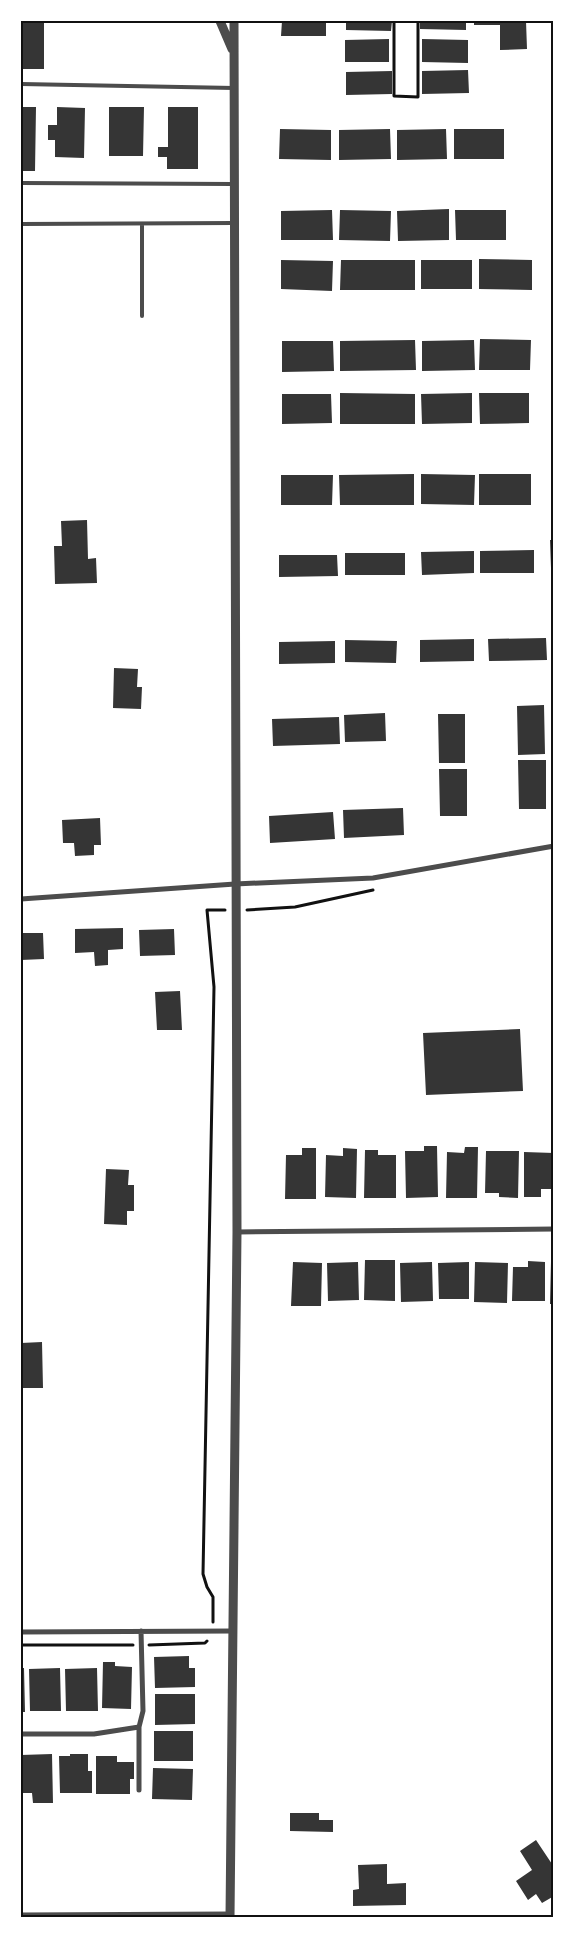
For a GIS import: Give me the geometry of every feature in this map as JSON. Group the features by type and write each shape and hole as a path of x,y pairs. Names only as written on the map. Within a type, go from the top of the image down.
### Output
{"street":[{"path":"220,21 234,54"},
{"path":"21,1915 230,1916 237,1232 234,21"},
{"path":"21,899 236,884 373,878 554,846"},
{"path":"237,1232 554,1229"},
{"path":"139,1790 139,1727 143,1710 141,1631"},
{"path":"21,1632 233,1631"},
{"path":"21,1734 94,1734 139,1727"}],"lane":[{"path":"21,84 234,88"},
{"path":"21,183 235,184"},
{"path":"21,224 234,224"},
{"path":"142,224 142,316"}],"path":[{"path":"394,21 394,96 418,97 418,21"},
{"path":"263,909 295,908 352,896"},
{"path":"21,1645 205,1643 214,1631 213,1597 207,1587 203,1574 214,988 207,910"}],"building":[{"path":"21,21 44,21 44,69 21,69"},
{"path":"282,21 326,21 326,36 281,36"},
{"path":"346,21 392,21 391,31 346,30"},
{"path":"420,21 466,21 466,30 420,29"},
{"path":"474,21 526,21 527,49 500,50 500,25 474,25"},
{"path":"389,39 389,62 345,62 345,40"},
{"path":"422,39 468,40 468,63 422,62"},
{"path":"468,70 469,93 422,94 422,71"},
{"path":"392,71 392,94 346,95 346,72"},
{"path":"21,107 36,107 35,171 21,171"},
{"path":"57,107 85,108 84,158 55,157 55,140 48,140 48,125 57,125"},
{"path":"109,107 144,107 143,156 109,156"},
{"path":"168,107 198,107 198,169 167,169 167,157 158,157 158,147 168,147"},
{"path":"280,129 331,130 331,160 279,159"},
{"path":"390,129 391,159 339,160 339,130"},
{"path":"446,129 447,159 397,160 397,130"},
{"path":"454,129 504,129 504,159 454,159"},
{"path":"449,209 449,240 398,241 397,211"},
{"path":"332,210 333,240 281,240 281,211"},
{"path":"340,210 391,211 390,241 339,240"},
{"path":"455,210 506,210 506,240 456,240"},
{"path":"479,259 532,260 532,290 479,289"},
{"path":"281,260 333,261 332,291 281,289"},
{"path":"341,260 415,260 415,290 340,290"},
{"path":"421,260 472,260 472,289 421,289"},
{"path":"480,339 531,340 530,370 479,370"},
{"path":"415,340 416,370 340,371 340,341"},
{"path":"474,340 475,370 422,371 422,341"},
{"path":"282,341 333,341 334,371 282,372"},
{"path":"340,393 415,394 415,424 340,424"},
{"path":"472,393 472,423 422,424 421,394"},
{"path":"479,393 529,393 529,423 480,424"},
{"path":"282,394 331,394 332,423 282,424"},
{"path":"414,474 414,505 340,505 339,475"},
{"path":"421,474 475,475 474,505 421,504"},
{"path":"479,474 531,474 531,505 479,505"},
{"path":"281,475 333,475 332,505 281,505"},
{"path":"87,520 88,559 96,558 97,583 55,584 54,546 62,546 61,521"},
{"path":"550,540 554,540 554,568 551,568"},
{"path":"534,550 534,573 480,573 480,551"},
{"path":"474,551 474,573 422,575 421,552"},
{"path":"345,553 405,553 405,575 345,575"},
{"path":"279,555 337,555 338,576 279,577"},
{"path":"546,638 547,660 489,661 488,639"},
{"path":"474,639 474,661 420,662 420,640"},
{"path":"345,640 397,641 396,663 345,662"},
{"path":"335,641 335,663 279,664 279,642"},
{"path":"114,668 138,669 137,687 142,687 141,709 113,708"},
{"path":"544,705 545,754 518,755 517,706"},
{"path":"385,713 386,741 345,742 344,715"},
{"path":"438,714 465,714 465,763 439,763"},
{"path":"339,717 340,744 273,746 272,719"},
{"path":"518,760 546,760 546,809 519,809"},
{"path":"439,769 467,769 467,816 440,816"},
{"path":"403,808 404,835 344,838 343,810"},
{"path":"333,812 335,839 270,843 269,816"},
{"path":"100,818 101,845 94,845 94,855 75,856 74,843 63,843 62,820"},
{"path":"123,928 123,949 108,950 108,965 95,966 94,952 75,953 75,929"},
{"path":"174,929 175,955 140,956 139,930"},
{"path":"21,933 43,933 44,959 21,960"},
{"path":"180,991 182,1030 157,1030 155,992"},
{"path":"520,1029 523,1091 426,1095 423,1033"},
{"path":"424,1146 437,1146 438,1197 406,1198 405,1151 424,1151"},
{"path":"465,1147 478,1147 477,1198 446,1198 447,1152 464,1153"},
{"path":"302,1148 316,1148 316,1199 285,1199 286,1155 302,1155"},
{"path":"343,1148 357,1149 356,1198 325,1197 326,1155 343,1156"},
{"path":"365,1150 378,1150 378,1155 396,1155 396,1198 364,1198"},
{"path":"486,1151 519,1151 518,1198 499,1197 499,1193 485,1193"},
{"path":"524,1152 554,1153 554,1189 541,1189 541,1197 524,1197"},
{"path":"106,1169 129,1170 128,1185 134,1185 134,1211 127,1211 127,1225 104,1224"},
{"path":"365,1260 395,1260 395,1301 364,1300"},
{"path":"528,1261 545,1262 545,1301 512,1301 513,1267 528,1267"},
{"path":"293,1262 322,1263 321,1306 291,1306"},
{"path":"358,1262 359,1300 328,1301 327,1263"},
{"path":"432,1262 433,1301 401,1302 400,1263"},
{"path":"469,1262 469,1299 439,1299 438,1263"},
{"path":"475,1262 508,1263 507,1303 474,1302"},
{"path":"551,1262 554,1262 554,1304 550,1304"},
{"path":"42,1342 43,1388 21,1388 21,1343"},
{"path":"189,1656 189,1668 195,1668 195,1687 155,1688 154,1657"},
{"path":"103,1662 115,1662 115,1666 132,1667 131,1709 102,1708"},
{"path":"21,1668 24,1668 25,1712 21,1712"},
{"path":"60,1668 61,1711 30,1711 29,1669"},
{"path":"97,1668 98,1711 66,1711 65,1669"},
{"path":"155,1694 195,1694 195,1724 155,1725"},
{"path":"154,1731 193,1731 193,1761 154,1761"},
{"path":"52,1754 53,1803 33,1803 32,1793 21,1793 21,1755"},
{"path":"70,1754 88,1754 88,1771 92,1771 92,1793 60,1793 59,1756 70,1756"},
{"path":"96,1756 117,1756 117,1762 134,1762 134,1779 130,1779 130,1794 96,1794"},
{"path":"153,1768 193,1769 192,1800 152,1799"},
{"path":"290,1813 319,1813 319,1820 333,1820 333,1832 290,1831"},
{"path":"536,1840 554,1867 554,1896 542,1903 536,1894 528,1900 516,1881 532,1870 520,1851"},
{"path":"387,1864 387,1884 406,1883 406,1905 353,1906 353,1890 359,1889 358,1865"}]}
